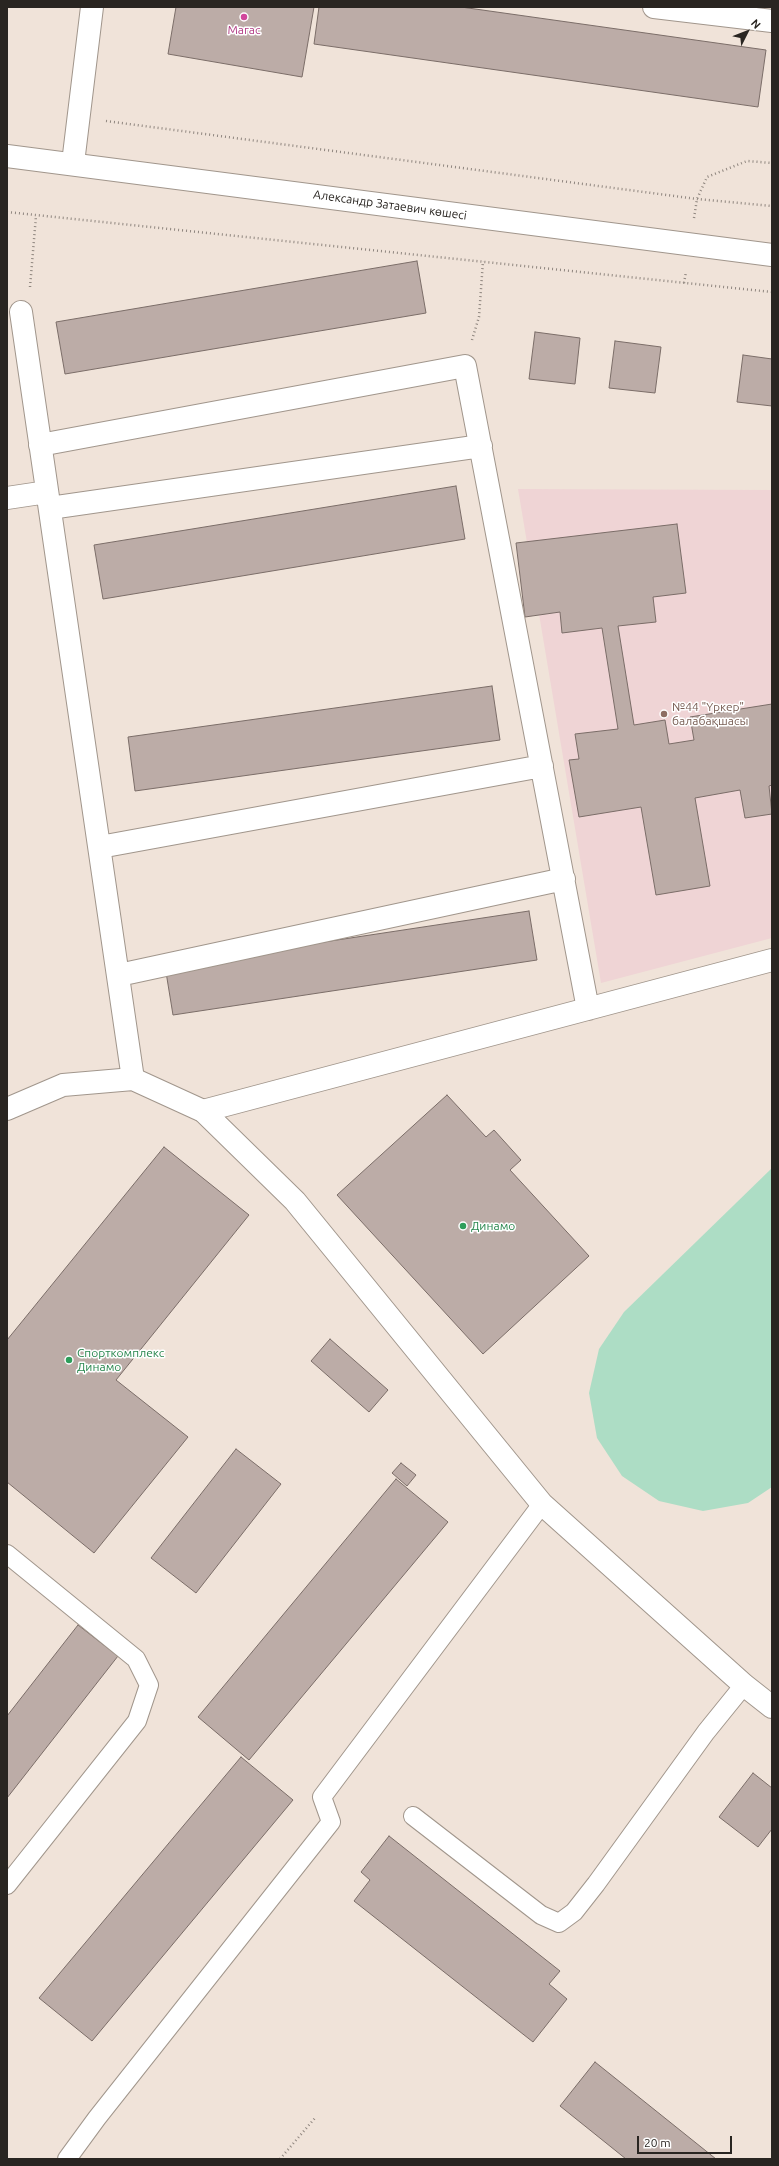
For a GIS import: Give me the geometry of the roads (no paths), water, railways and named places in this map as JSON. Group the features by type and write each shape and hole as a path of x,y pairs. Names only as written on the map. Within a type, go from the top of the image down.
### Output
{"street":[{"path":"73,163 92,7"},
{"path":"654,7 732,12 772,22"},
{"name":"Александр Затаевич көшесі","path":"7,156 73,163 691,246 772,255"},
{"path":"21,312 133,1079"},
{"path":"40,445 465,366 588,1009"},
{"path":"7,498 48,500 480,446"},
{"path":"100,847 542,766"},
{"path":"119,975 564,879"},
{"path":"203,1112 772,960"},
{"path":"7,1109 63,1085 133,1079 203,1112 295,1201 542,1504 744,1685 772,1707"}],"lane":[{"path":"67,2159 97,2118 331,1822 322,1797 542,1504"},
{"path":"7,1554 136,1659 149,1685 137,1721 7,1885"},
{"path":"413,1816 541,1914 559,1923 574,1912 596,1884 706,1732 744,1685"}],"place":[{"name":"Магас","path":"244,17"},
{"name":"№44 \"Үркер\" балабақшасы","path":"664,714"},
{"name":"Динамо","path":"463,1226"},
{"name":"Спорткомплекс Динамо","path":"69,1360"}]}
